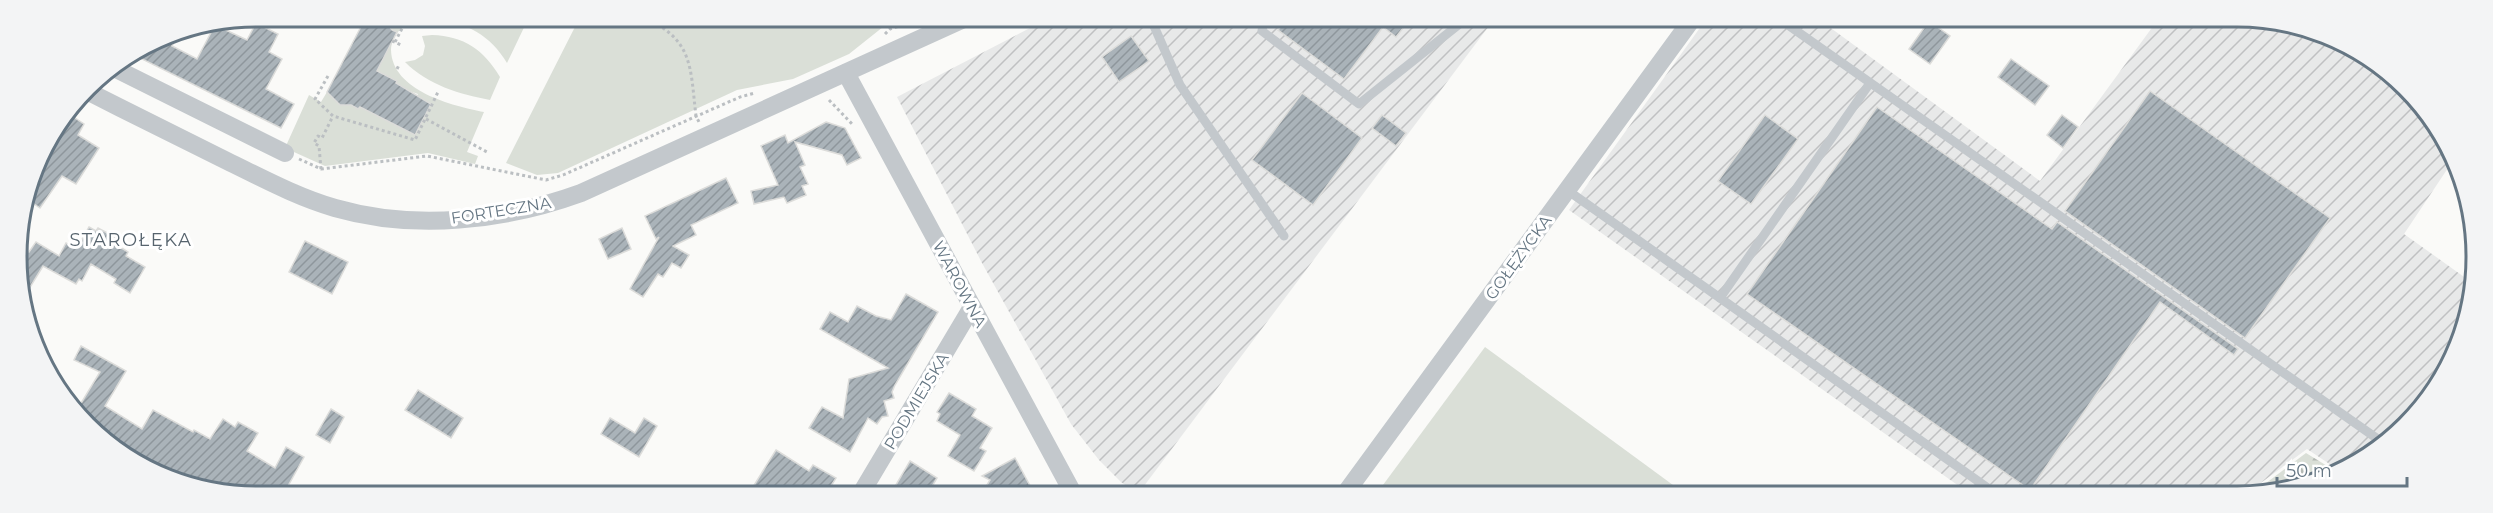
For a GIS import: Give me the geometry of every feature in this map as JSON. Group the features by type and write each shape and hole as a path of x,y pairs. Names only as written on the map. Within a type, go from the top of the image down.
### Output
{"street":[{"name":"FORTECZNA","path":"94,94 288,191 338,209 405,220 483,217 549,205 591,189 946,27"},
{"name":"GOŁĘŻYCKA","path":"1351,486 1686,27"},
{"path":"121,71 285,153"},
{"name":"WAROWNA","path":"846,73 1069,486"},
{"name":"PODMIEJSKA","path":"865,486 972,307"}],"lane":[{"path":"1154,27 1180,85 1284,236"},
{"path":"1263,27 1262,31 1359,104 1456,27"},
{"path":"1791,27 2377,438"},
{"path":"1720,298 1870,83"},
{"path":"1568,190 1985,486"}],"path":[{"path":"401,45 394,41 402,27"},
{"path":"661,27 683,46 690,63 696,116 706,137"},
{"path":"884,35 890,29 896,27"},
{"path":"397,69 399,65"},
{"path":"328,76 315,99 333,116 415,140 438,92"},
{"path":"285,153 321,169 427,156 546,180 563,175 740,97 762,92"},
{"path":"823,99 829,100 859,133"},
{"path":"321,169 319,146 314,143 318,136 322,138 333,116"},
{"path":"426,119 487,152"}],"shaded area":[{"path":"1032,27 1488,27 1144,486 1127,486 1121,482 1099,460 1071,424 982,263 897,97"},
{"path":"1701,27 1829,27 2040,181 2152,27 2252,27 2281,31 2324,44 2376,74 2409,105 2427,129 2448,168 2404,234 2465,278 2462,301 2449,344 2419,396 2399,419 2376,439 2331,465 2307,449 2258,485 2252,486 1959,486 1569,210"}],"green space":[{"path":"387,27 405,27 395,36 397,32"},
{"path":"466,27 524,27 507,63 492,43"},
{"path":"575,27 883,27 849,54 793,79 737,90 558,173 537,175 506,163"},
{"path":"422,36 454,38 472,46 487,59 500,77 490,100 467,95 434,83 405,62 423,55 425,46"},
{"path":"393,39 391,50 394,64 413,86 441,101 484,112 467,152 478,156 475,164 428,153 325,166 285,148 309,95 321,102 327,92 340,105 351,105 358,109 360,107 401,128 418,94 395,86 397,81 377,71"},
{"path":"1485,347 1674,486 1382,486"},
{"path":"2306,453 2328,467 2296,478 2265,484"}],"building":[{"path":"254,27 264,27 278,34 269,52 282,59 266,89 294,104 281,128 141,59 174,42 172,46 197,59 212,31 224,29 247,40"},
{"path":"361,27 390,27 397,32 377,71 397,81 396,83 431,104 415,135 360,107 358,109 351,105 340,105 327,92"},
{"path":"1280,27 1383,27 1344,79 1278,30"},
{"path":"1383,27 1404,27 1396,37"},
{"path":"1925,27 1937,27 1950,36 1930,64 1909,49"},
{"path":"1131,36 1149,61 1119,82 1102,57"},
{"path":"2011,59 2049,86 2035,105 1998,77"},
{"path":"2150,91 2330,218 2245,338 2065,211"},
{"path":"1302,93 1362,138 1313,205 1252,160"},
{"path":"1877,107 2052,229 2057,222 2238,349 2234,355 2160,302 2033,486 2024,486 1747,294"},
{"path":"1382,115 1406,133 1396,146 1372,128"},
{"path":"1765,115 1798,139 1751,204 1718,181"},
{"path":"2062,115 2078,127 2063,148 2047,135"},
{"path":"74,117 84,124 78,135 99,148 76,184 62,176 40,208 33,203 44,169"},
{"path":"826,122 845,128 861,158 847,165 842,155 795,142 805,165 800,167 808,184 802,186 806,195 787,203 784,197 754,204 751,191 778,185 761,146 785,135 788,143"},
{"path":"726,178 738,203 691,225 696,235 673,246 689,255 681,268 672,263 663,277 658,274 643,297 630,289 659,237 656,239 645,216"},
{"path":"89,227 96,231 98,228 115,237 112,242 128,252 126,256 145,267 130,293 114,283 116,279 91,264 82,281 79,279 76,284 43,266 29,288 27,251 29,252 36,242 59,256 66,243 73,247 77,241 80,243"},
{"path":"622,228 631,249 608,259 599,239"},
{"path":"305,241 348,262 332,294 289,272"},
{"path":"906,294 938,312 895,385 892,392 894,398 884,401 888,416 882,417 877,424 868,418 850,452 809,428 822,407 843,418 849,379 888,368 820,329 830,312 848,322 857,306 876,316 891,320"},
{"path":"81,346 126,371 105,406 142,429 153,410 210,439 223,419 235,427 238,422 258,433 247,451 275,468 286,447 304,457 288,486 241,486 212,482 169,469 117,439 84,408 81,404 100,372 74,360"},
{"path":"418,390 463,418 451,438 405,410"},
{"path":"949,393 976,409 972,416 992,428 980,448 986,451 974,471 948,456 960,435 937,421 940,414 937,412"},
{"path":"331,409 344,417 330,443 316,435"},
{"path":"610,418 635,433 644,418 657,426 639,457 601,434"},
{"path":"776,450 809,471 813,465 836,478 831,486 754,486"},
{"path":"1015,458 1030,486 986,486 990,480 982,476"},
{"path":"910,461 937,478 932,486 895,486"}],"district":[{"name":"STAROŁĘKA","path":"131,240"}]}
